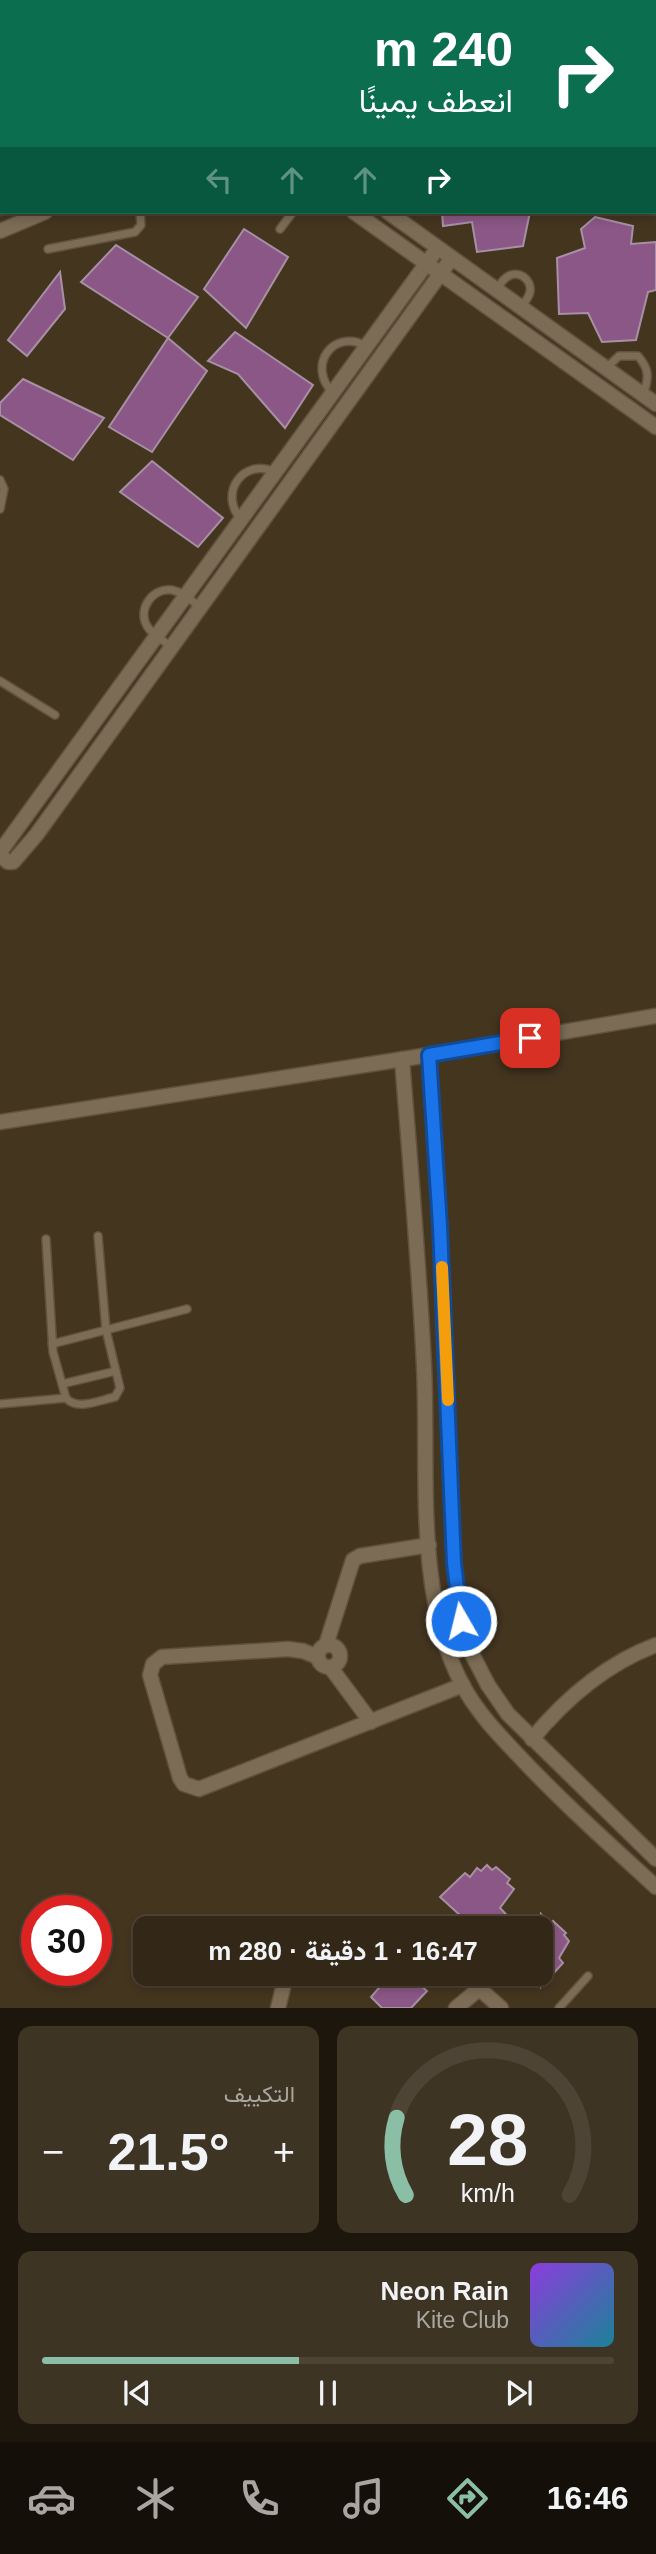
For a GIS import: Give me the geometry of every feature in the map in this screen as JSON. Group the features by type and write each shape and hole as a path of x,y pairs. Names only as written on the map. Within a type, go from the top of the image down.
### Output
{"street":[{"path":"0,231 39,214"},
{"path":"357,214 656,427"},
{"path":"391,214 656,404"},
{"path":"437,249 0,854 8,862 13,862 26,849 451,259"},
{"path":"0,1122 429,1055 656,1016"},
{"path":"429,1055 440,1226 456,1581 461,1621 472,1654 488,1685 508,1714 656,1859"},
{"path":"402,1059 423,1355 429,1545 437,1619 445,1647 478,1709 530,1768 656,1887"},
{"path":"371,1721 331,1668 321,1665 322,1651 353,1560 360,1556 429,1545"},
{"path":"432,1584 456,1581"},
{"path":"531,1739 581,1688 610,1667 656,1645"},
{"path":"322,1651 289,1648 162,1657 157,1660 150,1675 184,1784 199,1789 463,1685"},
{"path":"278,2008 284,1986"},
{"path":"476,1986 501,2008"},
{"path":"456,2008 479,1989"}],"lane":[{"path":"48,249 135,232 141,225 140,214"},
{"path":"280,229 291,214"},
{"path":"496,290 505,278 514,274 523,276 530,284 530,293 521,308"},
{"path":"333,393 322,374 327,353 338,343 345,341 360,342 367,346"},
{"path":"606,368 619,356 638,356 647,368 649,379 643,395"},
{"path":"241,519 231,501 236,480 255,468 275,472"},
{"path":"0,480 4,489 0,509"},
{"path":"173,648 146,625 146,603 164,590 172,590 201,608"},
{"path":"0,681 55,715"},
{"path":"46,1239 52,1344 66,1398 79,1405 115,1396 120,1388 106,1330 98,1236"},
{"path":"52,1344 187,1309"},
{"path":"62,1384 116,1371"},
{"path":"0,1404 66,1398"},
{"path":"559,2008 588,1976"}],"building":[{"path":"442,214 530,214 523,246 477,252 472,222 443,226"},
{"path":"595,217 633,226 631,244 656,242 656,290 648,292 636,340 602,342 588,313 559,314 557,258 585,248 581,229"},
{"path":"244,229 288,257 246,328 204,289"},
{"path":"116,245 198,297 168,338 81,282"},
{"path":"60,272 65,309 27,356 8,340"},
{"path":"235,332 313,385 285,428 238,374 208,361"},
{"path":"168,338 207,371 152,452 109,427"},
{"path":"23,379 104,418 73,460 0,415 0,403"},
{"path":"152,461 223,518 198,547 120,492"},
{"path":"487,1865 492,1870 496,1867 510,1879 507,1883 514,1889 500,1908 508,1916 461,1916 440,1897 465,1873 470,1877 477,1868 481,1871"},
{"path":"553,1921 566,1933 564,1935 569,1941 559,1958 563,1963 553,1974"},
{"path":"381,1986 421,1986 427,1991 411,2008 382,2008 371,1997"}],"slow traffic":[{"path":"442,1267 448,1400"}],"route":[{"path":"461,1621 454,1563 440,1226 429,1055 530,1038"}]}
